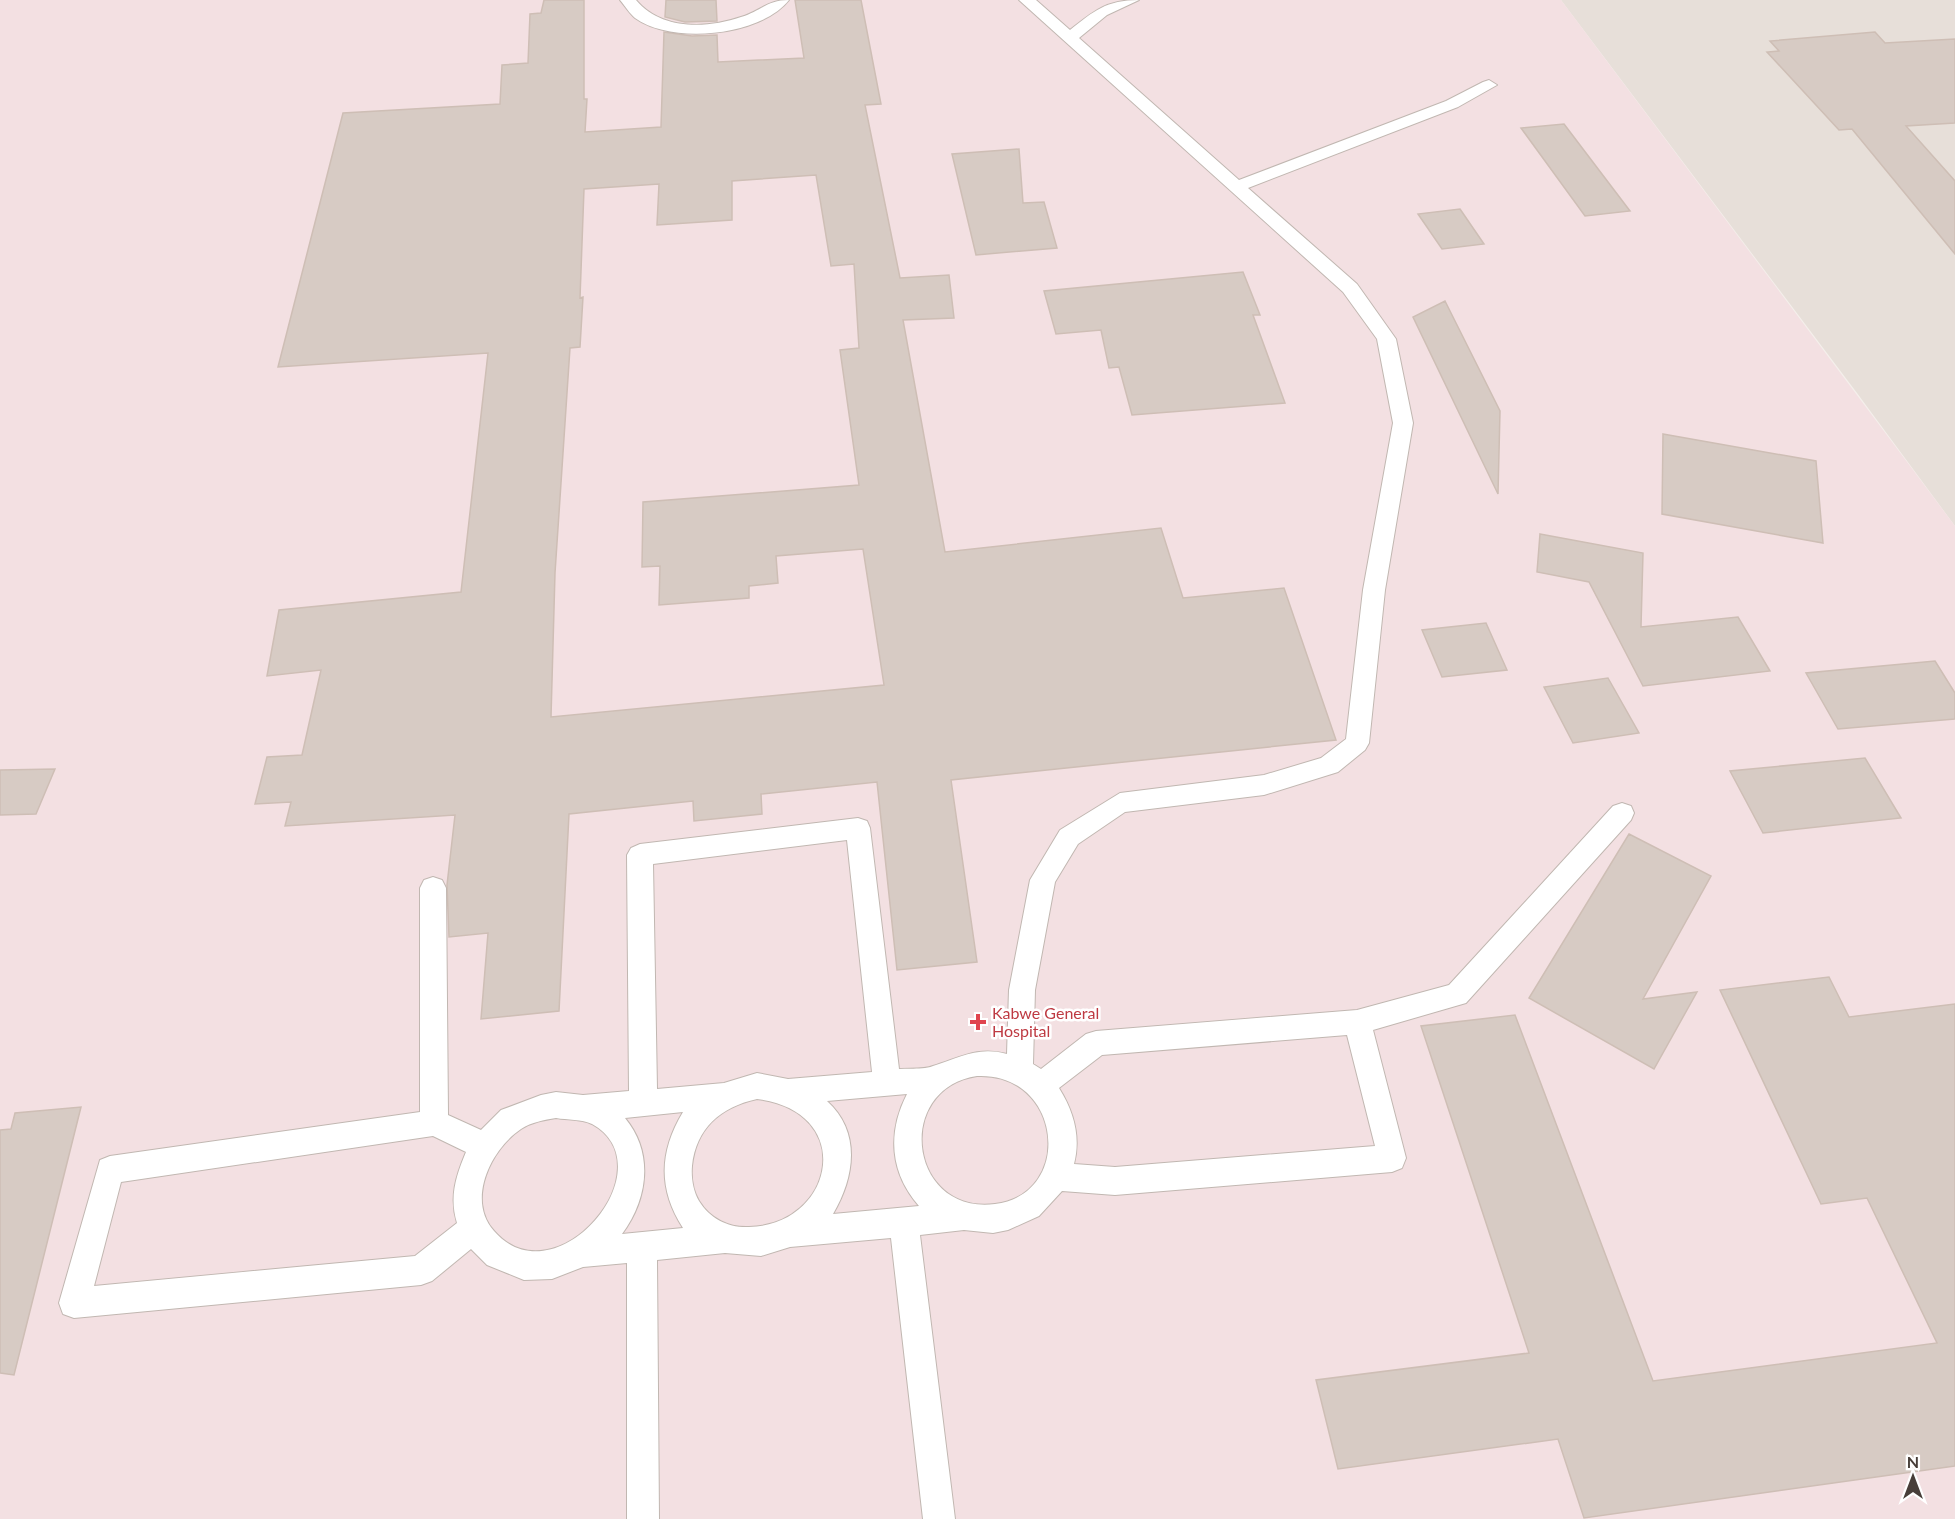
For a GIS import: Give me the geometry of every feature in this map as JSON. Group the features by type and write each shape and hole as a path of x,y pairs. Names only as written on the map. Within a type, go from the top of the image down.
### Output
{"lane":[{"path":"628,0 641,15 654,22 670,27 710,29 748,21 764,14 781,0"},
{"path":"1026,0 1238,186 1350,288 1386,339 1403,423 1374,590 1357,743 1329,765 1264,785 1120,803 1069,837 1043,880 1022,990 1021,1052 1029,1079"},
{"path":"1070,38 1102,12 1131,0"},
{"path":"1238,186 1452,104 1489,86"},
{"path":"1029,1079 1096,1043 1357,1022 1456,995 1622,813"},
{"path":"643,1103 640,855 858,828 887,1083"},
{"path":"433,888 434,1122"},
{"path":"1054,1177 1115,1181 1392,1158 1357,1022"},
{"path":"978,1064 997,1065 1029,1079 1056,1108 1064,1138 1062,1162 1045,1192 1022,1210 986,1219 965,1216 945,1208 927,1195 908,1159 905,1137 910,1114 921,1095 938,1079 954,1069 978,1064"},
{"path":"791,1091 938,1079"},
{"path":"582,1108 724,1096 757,1086 777,1087 807,1099 821,1112 831,1128 837,1156 833,1186 824,1201 809,1219 790,1233"},
{"path":"723,1239 704,1229 690,1213 680,1195 677,1180 680,1151 693,1122 706,1108 724,1096"},
{"path":"556,1105 582,1108 598,1113 613,1124 624,1140 630,1158 630,1179 620,1210 601,1239 583,1252 561,1262 540,1266 518,1265 484,1246 473,1229 467,1196 469,1181 477,1158 486,1146 499,1129 518,1116 538,1108 556,1105"},
{"path":"473,1229 421,1270 74,1303 110,1170 434,1122 486,1146"},
{"path":"583,1252 723,1239 745,1243 765,1242 790,1233 965,1216"},
{"path":"904,1222 939,1519"},
{"path":"642,1247 643,1519"}],"shaded area":[{"name":"Kabwe General Hospital","path":"0,0 1561,0 1955,526 1955,1519 0,1519"},
{"path":"1561,0 1955,0 1955,526 1857,393"}],"building":[{"path":"544,0 584,0 584,99 587,99 585,132 661,127 664,32 692,36 717,35 718,62 804,58 795,0 861,0 881,104 865,105 900,278 949,275 954,318 903,320 945,552 1161,528 1183,598 1284,588 1336,740 951,780 977,962 897,970 877,782 761,794 762,814 694,821 693,801 569,814 559,1011 481,1019 488,933 449,937 447,885 455,815 285,826 291,802 255,804 267,757 302,755 321,670 267,676 279,610 461,592 488,353 278,367 343,113 500,104 502,65 528,63 530,14 541,13","holes":["816,175 831,266 854,264 859,348 840,350 859,485 643,502 642,567 660,566 659,605 749,598 749,586 778,583 776,556 863,549 884,685 551,717 555,573 570,348 580,347 584,189 659,184 657,225 732,220 732,181"]},
{"path":"666,0 716,0 717,21 685,22 665,17"},
{"path":"1875,32 1885,43 1955,39 1955,123 1906,126 1955,181 1955,254 1852,129 1839,130 1767,52 1779,51 1770,41"},
{"path":"1564,124 1630,211 1585,216 1521,128"},
{"path":"1019,149 1023,203 1044,202 1057,248 976,255 952,154"},
{"path":"1460,209 1484,244 1442,249 1418,214"},
{"path":"1243,272 1260,315 1253,315 1285,403 1132,415 1119,367 1109,368 1101,330 1056,334 1044,291"},
{"path":"1445,301 1500,411 1498,494 1413,317"},
{"path":"1663,434 1816,461 1823,543 1662,514"},
{"path":"1540,534 1643,553 1641,627 1738,617 1770,671 1643,686 1589,582 1537,572"},
{"path":"1486,623 1507,670 1442,677 1422,630"},
{"path":"1935,661 1955,693 1955,719 1838,729 1806,673"},
{"path":"1608,678 1639,733 1573,743 1544,687"},
{"path":"1865,758 1901,818 1763,833 1730,771"},
{"path":"55,769 36,814 0,815 0,770"},
{"path":"1629,834 1711,876 1643,999 1697,992 1654,1069 1529,998"},
{"path":"1829,977 1849,1017 1955,1004 1955,1466 1584,1518 1558,1439 1338,1469 1316,1380 1529,1353 1421,1026 1515,1015 1653,1381 1937,1343 1867,1198 1821,1204 1720,990"},
{"path":"81,1107 14,1375 0,1373 0,1130 11,1129 15,1113"}],"place":[{"name":"Kabwe General Hospital","path":"978,1022"}]}
